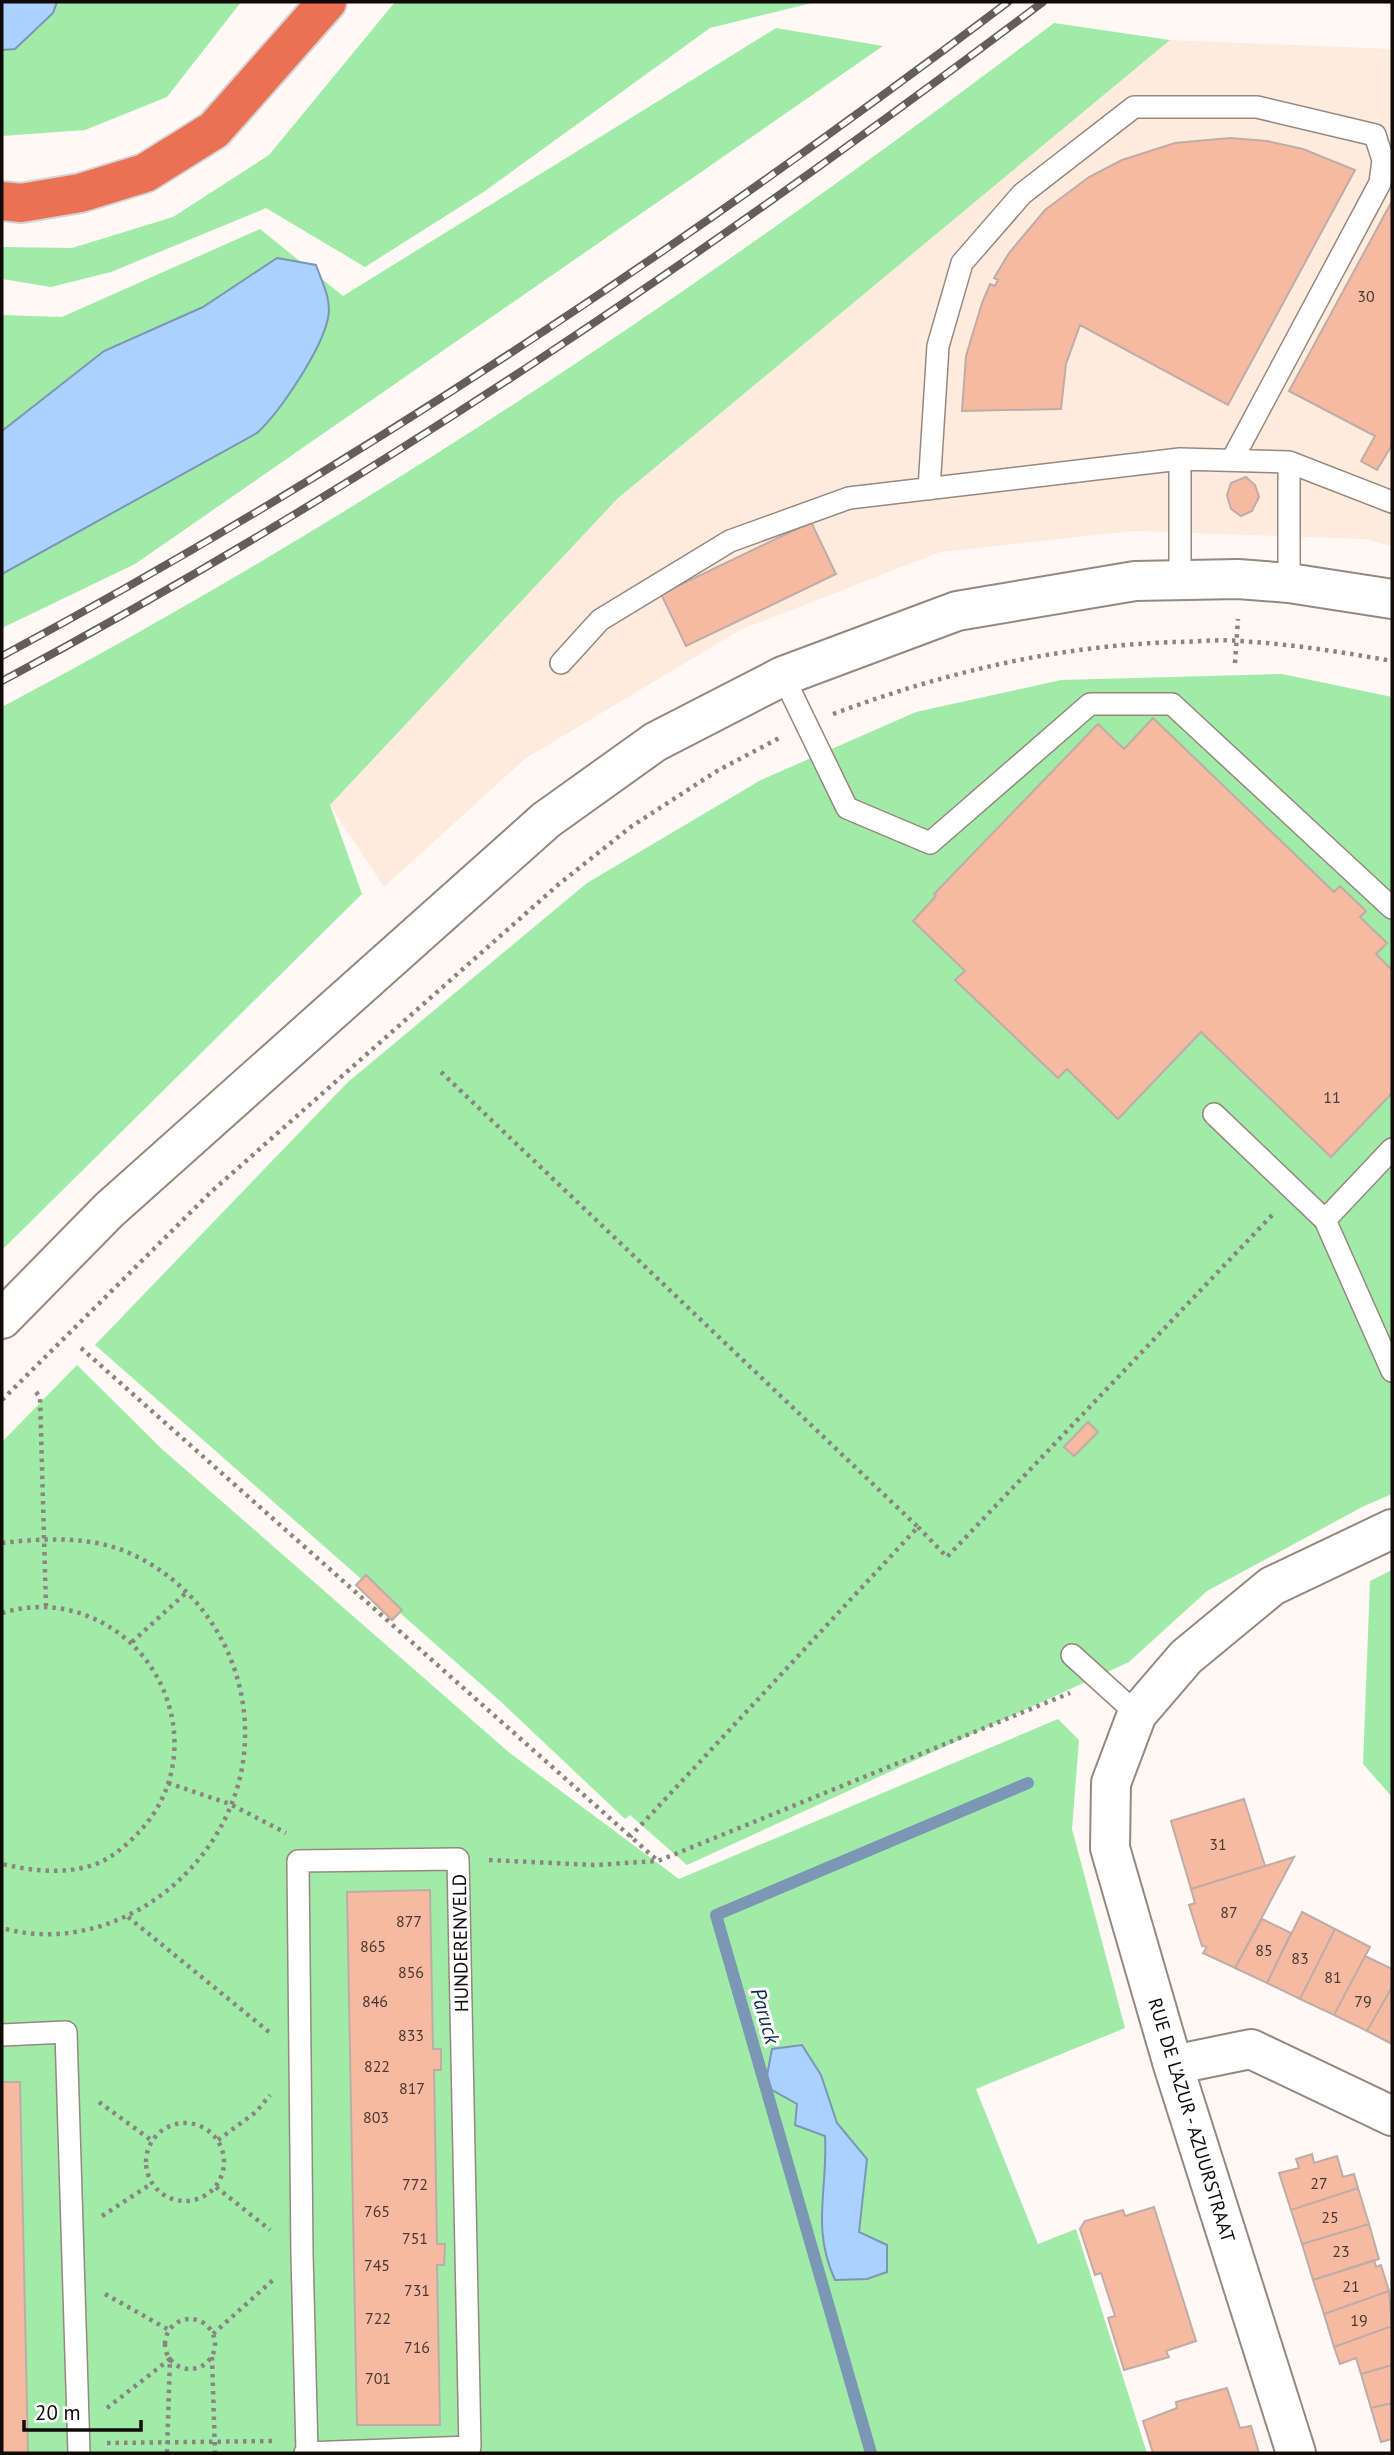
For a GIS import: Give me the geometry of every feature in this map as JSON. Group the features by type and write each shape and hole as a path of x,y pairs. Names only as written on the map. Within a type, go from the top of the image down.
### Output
{"highway":[{"path":"273,63 297,2"},
{"path":"2,201 21,203 80,193 145,173 214,130 327,2"}],"street":[{"path":"2,1319 109,1210 546,820 655,742 783,676 957,611 1135,581 1289,583 1392,598"},
{"path":"1137,1714 1186,1657 1272,1586 1392,1529"},
{"name":"RUE DE L'AZUR - AZUURSTRAAT","path":"1137,1714 1111,1783 1110,1848 1173,2065 1296,2453"},
{"path":"1173,2065 1251,2049 1392,2116"}],"lane":[{"path":"929,489 938,346 962,263 1022,194 1134,107 1257,107 1375,135 1383,160 1380,183 1232,460"},
{"path":"1180,459 1180,580"},
{"path":"561,663 600,620 730,541 849,498 1180,459 1289,462 1392,502"},
{"path":"1289,462 1289,583"},
{"path":"783,676 847,808 930,843 1090,704 1172,704 1392,908"},
{"path":"1214,1114 1325,1220 1392,1371"},
{"path":"1325,1220 1392,1149"},
{"path":"1072,1655 1137,1714"},
{"name":"HUNDERENVELD","path":"298,1861 458,1859 470,2447 306,2453"},
{"path":"298,1861 306,2453"},
{"path":"2,2035 66,2032 78,2442"}],"path":[{"path":"2,1400 211,1192 559,884 632,826 717,771 806,724 929,680 1036,655 1135,644 1237,640 1392,660"},
{"path":"441,1072 947,1557 1294,1191"},
{"path":"81,1348 658,1861"},
{"path":"36,1392 40,1397 42,1427 46,1606"},
{"path":"630,1836 918,1527"},
{"path":"2,1543 45,1540 88,1542 126,1552 161,1570 188,1591 216,1627 233,1663 245,1705 242,1770 230,1804 201,1855 181,1879 128,1917 88,1932 56,1934 2,1928"},
{"path":"132,1642 188,1591"},
{"path":"2,1613 46,1606 82,1613 106,1623 132,1642 153,1666 173,1712 176,1737 168,1783 149,1822 127,1844 97,1863 65,1871 33,1871 2,1864"},
{"path":"458,1859 594,1865 658,1861 1100,1680"},
{"path":"168,1783 230,1804 285,1832 292,1840 298,1861"},
{"path":"128,1917 301,2058 256,2112 218,2140"},
{"path":"68,2085 88,2093 151,2140"},
{"path":"188,2122 208,2129 223,2151 224,2167 216,2187 200,2199 177,2201 159,2192 151,2184 146,2169 145,2154 151,2140 162,2129 188,2122"},
{"path":"72,2236 151,2184"},
{"path":"214,2334 302,2254 216,2187"},
{"path":"74,2277 169,2330"},
{"path":"167,2453 170,2359 165,2345 169,2330 179,2321 193,2319 205,2324 214,2334 212,2357 215,2453"},
{"path":"170,2359 184,2368 199,2368 212,2357"},
{"path":"78,2442 170,2359"},
{"path":"78,2442 276,2441 306,2453"}],"shaded area":[{"path":"1170,40 1392,49 1392,546 1364,539 1132,531 940,552 740,630 526,758 384,887 330,805 617,498"}],"green space":[{"path":"2,2 241,2 167,97 85,130 2,136"},
{"path":"395,2 816,2 710,28 485,191 365,267 266,208 111,272 51,287 2,279 2,247 72,248 173,217 269,155"},
{"path":"1054,23 1170,40 617,499 330,805 362,894 2,1250 2,707 140,632 276,553 542,386 801,209"},
{"path":"776,28 883,46 135,564 2,628 2,315 62,317 260,229 343,296"},
{"path":"1282,674 1392,697 1392,1494 1364,1506 1207,1591 1129,1662 687,1865 630,1815 625,1819 499,1700 95,1345 348,1082 587,883 761,780 916,712 1061,680"},
{"path":"77,1365 163,1450 511,1754 679,1879 1058,1719 1079,1740 1072,1829 1125,2028 976,2089 1038,2244 1076,2229 1147,2453 2,2453 2,1442"},
{"path":"1392,1570 1392,1797 1363,1764 1370,1581"}],"water":[{"path":"2,2 57,2 53,13 15,49 2,50"},
{"path":"277,258 316,265 326,291 329,311 324,331 309,362 288,396 266,423 257,433 2,574 2,431 104,351 203,307"},
{"path":"802,2045 821,2075 837,2123 867,2159 859,2232 887,2245 887,2272 867,2279 835,2280 828,2261 822,2226 825,2136 795,2125 797,2104 765,2086 772,2049"}],"building":[{"path":"1230,138 1267,141 1303,149 1355,170 1228,405 1080,325 1066,364 1061,409 962,411 966,356 982,303 990,284 995,286 998,280 994,278 1009,253 1045,210 1089,177 1122,160 1175,143"},
{"path":"1392,201 1392,445 1377,470 1361,461 1375,436 1289,391"},
{"path":"1246,477 1255,485 1259,497 1252,511 1241,516 1231,509 1227,495 1231,483"},
{"path":"811,522 836,574 686,646 661,594"},
{"path":"1153,718 1334,892 1340,886 1366,911 1360,917 1387,943 1376,954 1392,970 1392,1093 1331,1157 1201,1032 1118,1119 1067,1069 1058,1078 955,980 965,971 913,921 936,896 934,894 1098,724 1124,749"},
{"path":"1088,1422 1098,1432 1074,1456 1064,1447"},
{"path":"366,1575 402,1610 392,1620 356,1585"},
{"path":"1244,1799 1265,1866 1191,1889 1171,1821"},
{"path":"1294,1857 1235,1968 1203,1953 1207,1947 1202,1946 1189,1905 1195,1903 1191,1889"},
{"path":"430,1890 433,2049 441,2049 441,2070 434,2070 437,2244 445,2244 444,2265 437,2265 440,2425 357,2425 347,1892"},
{"path":"1302,1912 1335,1929 1300,1999 1267,1983"},
{"path":"1262,1919 1291,1933 1267,1983 1235,1968"},
{"path":"1335,1929 1370,1947 1334,2015 1300,1999"},
{"path":"1365,1956 1392,1969 1392,1987 1367,2031 1334,2015"},
{"path":"1392,1987 1392,2044 1367,2031"},
{"path":"2,2082 20,2082 28,2453 2,2453"},
{"path":"1312,2154 1314,2163 1337,2156 1343,2177 1354,2174 1358,2188 1291,2210 1279,2173 1299,2168 1296,2159"},
{"path":"1358,2188 1369,2224 1302,2244 1291,2210"},
{"path":"1154,2207 1196,2341 1166,2351 1169,2357 1124,2370 1108,2318 1115,2316 1101,2273 1095,2275 1080,2229 1085,2221 1123,2210 1125,2216"},
{"path":"1369,2224 1379,2259 1313,2280 1302,2244"},
{"path":"1374,2260 1376,2267 1381,2265 1389,2291 1324,2314 1313,2280"},
{"path":"1389,2291 1392,2326 1334,2347 1324,2314"},
{"path":"1392,2326 1392,2365 1361,2374 1356,2358 1340,2364 1334,2347"},
{"path":"1392,2365 1392,2403 1371,2408 1361,2374"},
{"path":"1227,2388 1240,2428 1251,2426 1259,2453 1153,2453 1143,2421 1177,2408 1176,2402"},
{"path":"1392,2403 1392,2439 1381,2442 1371,2408"}],"waterway":[{"name":"Paruck","path":"871,2453 716,1915 1028,1783"}],"railway":[{"path":"2,656 263,508 518,348 766,179 1008,2"},
{"path":"2,681 273,528 536,362 792,186 1043,2"}]}
